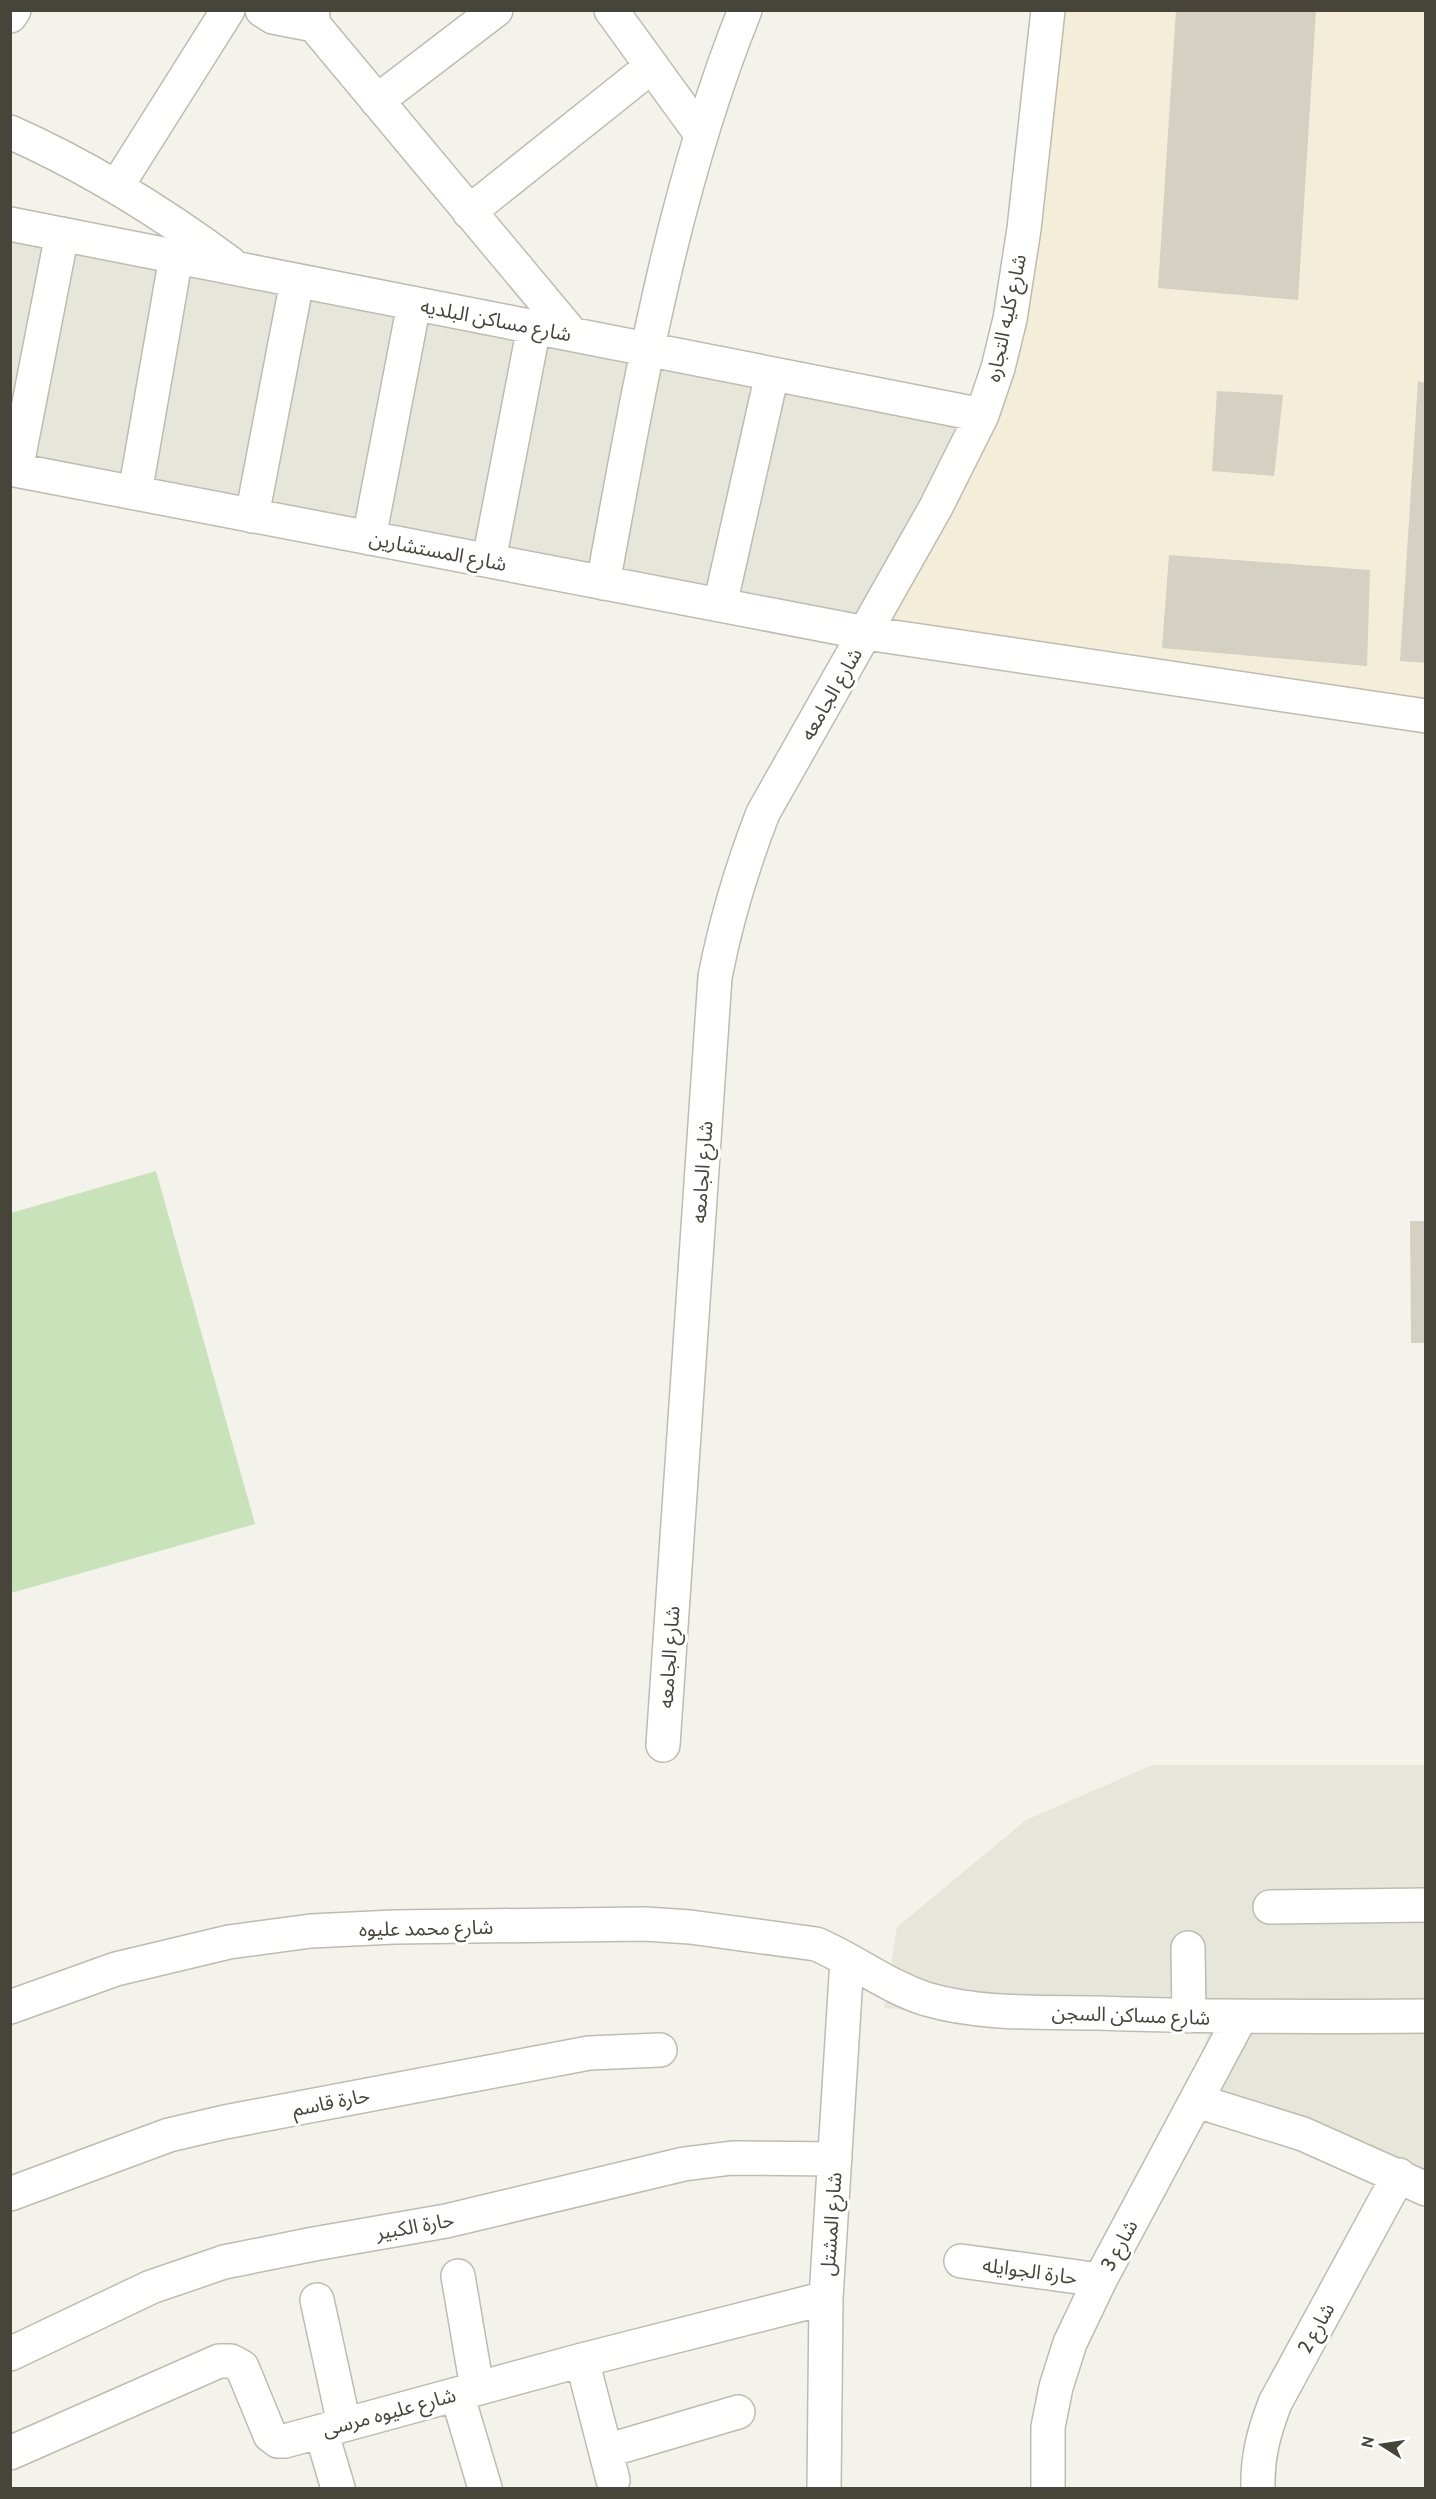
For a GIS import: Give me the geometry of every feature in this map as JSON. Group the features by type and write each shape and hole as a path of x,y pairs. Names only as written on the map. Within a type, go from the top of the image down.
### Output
{"street":[{"path":"10,16 14,10"},
{"path":"117,186 228,10"},
{"path":"262,10 273,17 313,18 377,101 572,334"},
{"path":"377,101 496,10"},
{"path":"611,10 701,134"},
{"path":"603,583 647,350 672,241 701,134 745,10"},
{"name":"شارع كليه التجاره","path":"866,633 936,507 982,415 998,368 1010,319 1024,230 1048,10"},
{"path":"469,212 652,66"},
{"path":"10,132 40,145 117,186 179,225 239,270"},
{"name":"شارع مساكن البلديه","path":"10,224 982,415"},
{"path":"13,470 62,234"},
{"path":"135,493 176,257"},
{"path":"252,516 297,281"},
{"path":"369,538 414,304"},
{"path":"489,560 534,327"},
{"path":"720,605 772,374"},
{"name":"شارع المستشارين","path":"13,470 866,633 1425,716"},
{"name":"شارع الجامعه","path":"663,1745 715,976 726,921 742,866 763,813 866,633"},
{"path":"1270,1907 1425,1905"},
{"name":"شارع محمد عليوه","path":"10,2007 116,1969 229,1942 311,1931 645,1924 690,1927 816,1944 847,1960"},
{"path":"1188,1948 1189,2016"},
{"name":"شارع مساكن السجن","path":"847,1960 899,1989 927,1999 985,2010 1240,2018 1425,2016"},
{"name":"شارع المشتل","path":"824,2488 826,2298 847,1960"},
{"name":"شارع 3","path":"1048,2488 1048,2427 1056,2387 1070,2343 1100,2280 1240,2018"},
{"name":"حارة قاسم","path":"10,2194 158,2139 225,2122 589,2053 660,2050"},
{"name":"شارع 2","path":"1197,2101 1303,2134 1412,2182 1275,2403 1263,2433 1257,2465 1258,2488"},
{"name":"حارة الكبير","path":"10,2354 151,2288 224,2262 446,2222 684,2164 732,2158 835,2159"},
{"name":"حارة الجوايله","path":"961,2261 1100,2280"},
{"path":"458,2276 467,2391 485,2488"},
{"name":"شارع عليوه مرسى","path":"10,2453 219,2361 231,2361 242,2367 270,2435 274,2439 285,2441 582,2360 826,2298"},
{"path":"317,2300 338,2488"},
{"path":"582,2360 609,2466 738,2412"}],"shaded area":[{"path":"1044,11 1425,11 1425,716 866,633 982,415"},
{"path":"10,242 962,425 844,642 11,481"},
{"path":"1152,1765 1425,1765 1425,2177 1192,2079 1209,2033 884,2008 897,1927 1026,1820"}],"green space":[{"path":"156,1171 255,1524 11,1593 11,1213"}],"building":[{"path":"1176,10 1316,10 1298,300 1158,288"},
{"path":"1418,381 1426,383 1426,663 1400,661"},
{"path":"1217,391 1283,395 1274,476 1212,471"},
{"path":"1169,555 1370,570 1367,666 1162,648"},
{"path":"1410,1221 1426,1221 1426,1343 1411,1343"}]}
